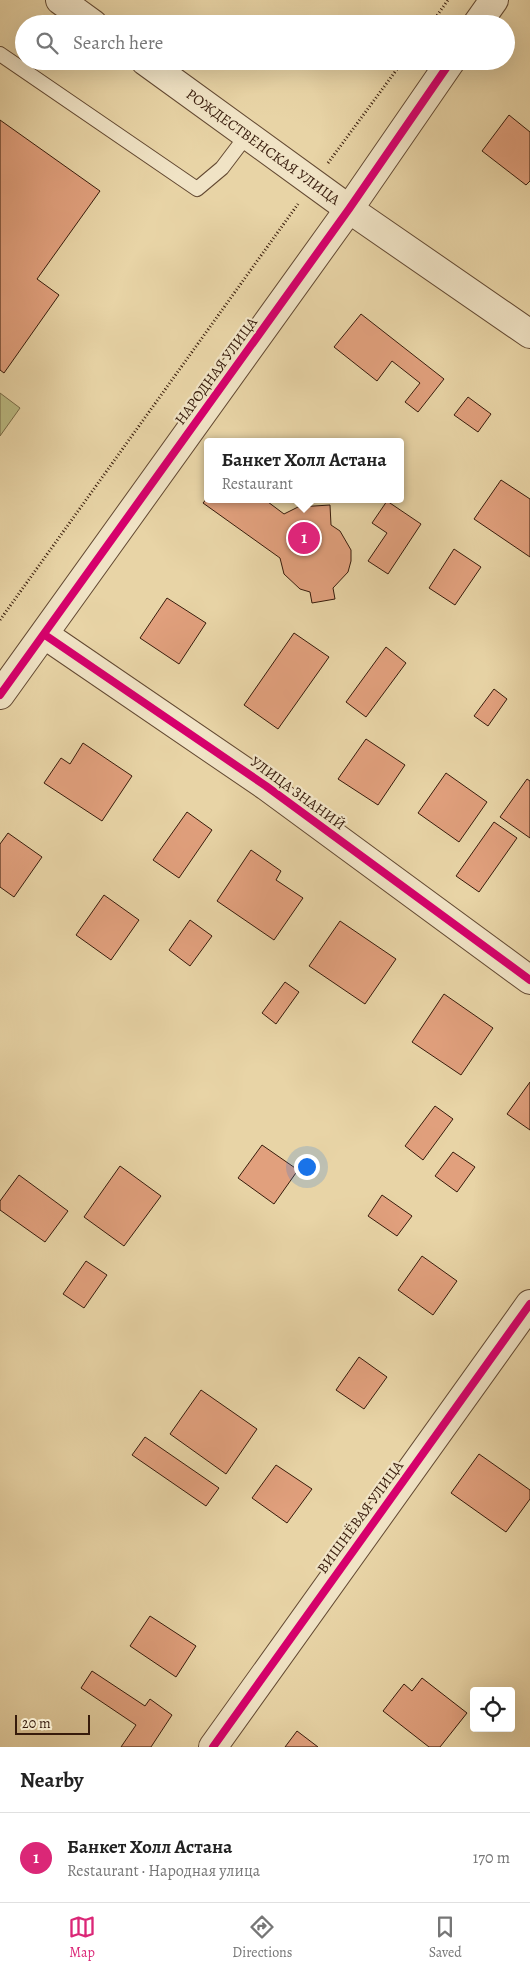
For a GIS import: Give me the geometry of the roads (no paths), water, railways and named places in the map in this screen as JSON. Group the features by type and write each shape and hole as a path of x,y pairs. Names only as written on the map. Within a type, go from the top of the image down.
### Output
{"street":[{"path":"60,0 81,15"},
{"path":"483,15 494,0"},
{"name":"РОЖДЕСТВЕНСКАЯ УЛИЦА","path":"157,70 349,209 530,334"},
{"name":"НАРОДНАЯ УЛИЦА","path":"0,694 45,635 349,209 445,70"},
{"name":"УЛИЦА ЗНАНИЙ","path":"45,635 266,786 530,980"},
{"name":"ВИШНЁВАЯ УЛИЦА","path":"213,1747 530,1304"}],"lane":[{"path":"0,54 15,64"},
{"path":"23,70 197,189 222,168 247,135"}],"place":[{"name":"Банкет Холл Астана","path":"304,538"}]}
